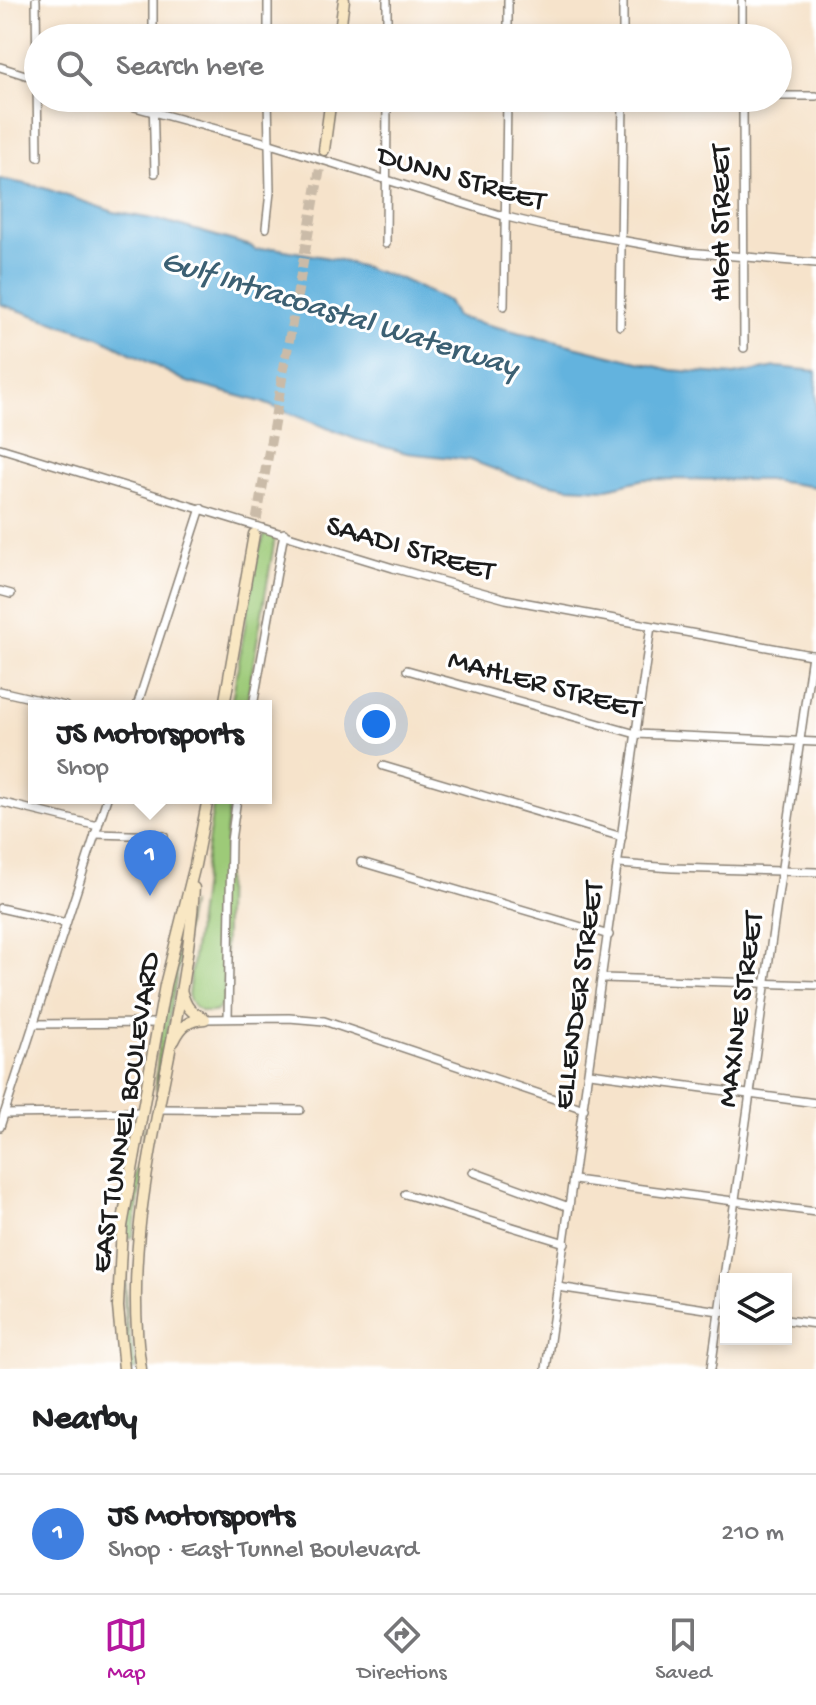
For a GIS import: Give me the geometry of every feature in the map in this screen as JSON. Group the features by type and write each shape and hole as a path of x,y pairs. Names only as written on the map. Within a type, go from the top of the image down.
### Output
{"main road":[{"path":"341,24 342,0"},
{"path":"324,150 329,112"},
{"path":"225,700 254,534"},
{"name":"EAST TUNNEL BOULEVARD","path":"124,1369 118,1307 122,1226 158,1023 207,804"},
{"name":"EAST TUNNEL BOULEVARD","path":"141,1369 135,1300 136,1257 152,1143 193,905 195,865"},
{"path":"180,988 185,1005 192,1013 205,1019"},
{"path":"170,1049 189,1021 205,1019"},
{"path":"147,1083 152,1101 158,1109"},
{"path":"141,1112 150,1125 152,1143"}],"street":[{"path":"36,0 36,24"},
{"path":"153,0 153,24"},
{"path":"268,0 268,24"},
{"path":"387,0 387,24"},
{"path":"508,0 508,24"},
{"path":"623,0 623,24"},
{"path":"742,0 742,24"},
{"path":"0,67 24,75"},
{"path":"792,96 816,96"},
{"path":"37,112 38,157"},
{"name":"DUNN STREET","path":"150,112 267,143 507,217 622,242 742,259 816,263"},
{"path":"266,228 270,192 268,112"},
{"path":"386,244 387,112"},
{"path":"504,306 507,112"},
{"path":"620,326 623,112"},
{"name":"HIGH STREET","path":"743,112 744,348"},
{"path":"153,113 155,173"},
{"name":"SAADI STREET","path":"0,448 393,568 506,599 814,656"},
{"path":"139,700 201,508"},
{"path":"254,700 284,533"},
{"path":"0,591 11,594"},
{"name":"ELLENDER STREET","path":"546,1369 651,626"},
{"name":"MAXINE STREET","path":"727,1273 799,742 814,656"},
{"name":"MAHLER STREET","path":"407,670 636,734 816,742"},
{"path":"0,691 39,700"},
{"path":"383,766 622,837"},
{"path":"0,802 97,830 164,836"},
{"path":"0,1127 105,804"},
{"path":"228,1018 231,841 236,804"},
{"path":"361,862 609,935"},
{"path":"619,864 816,872"},
{"path":"0,908 66,923"},
{"path":"603,978 816,985"},
{"path":"205,1019 289,1018 324,1021 584,1109"},
{"path":"33,1024 158,1023"},
{"path":"590,1073 816,1103"},
{"path":"158,1109 300,1110"},
{"path":"4,1114 141,1112"},
{"path":"473,1172 569,1207"},
{"path":"574,1180 816,1212"},
{"path":"405,1194 565,1243"},
{"path":"558,1287 720,1312"},
{"path":"792,1321 816,1324"},
{"name":"MAXINE STREET","path":"711,1369 720,1326"}],"green space":[{"path":"266,531 275,538 247,700 232,700 257,557"},
{"path":"213,804 229,804 226,834 224,1001 217,1011 207,1012 195,1008 188,995"},
{"path":"190,903 156,1091 163,1020"},
{"path":"141,1149 143,1170 133,1236 129,1238 126,1236"},
{"path":"125,1259 126,1320 137,1369 130,1369 126,1341"}],"water":[{"name":"Gulf Intracoastal Waterway","path":"0,179 41,187 114,212 164,221 251,246 255,250 274,248 340,260 401,279 448,301 456,317 671,370 734,375 776,367 816,371 816,487 767,480 644,479 604,489 568,487 515,477 470,460 407,453 355,439 261,402 187,382 101,338 0,304"}],"tunnel":[{"path":"254,534 323,152"}],"place":[{"name":"JS Motorsports","path":"150,896"}]}
